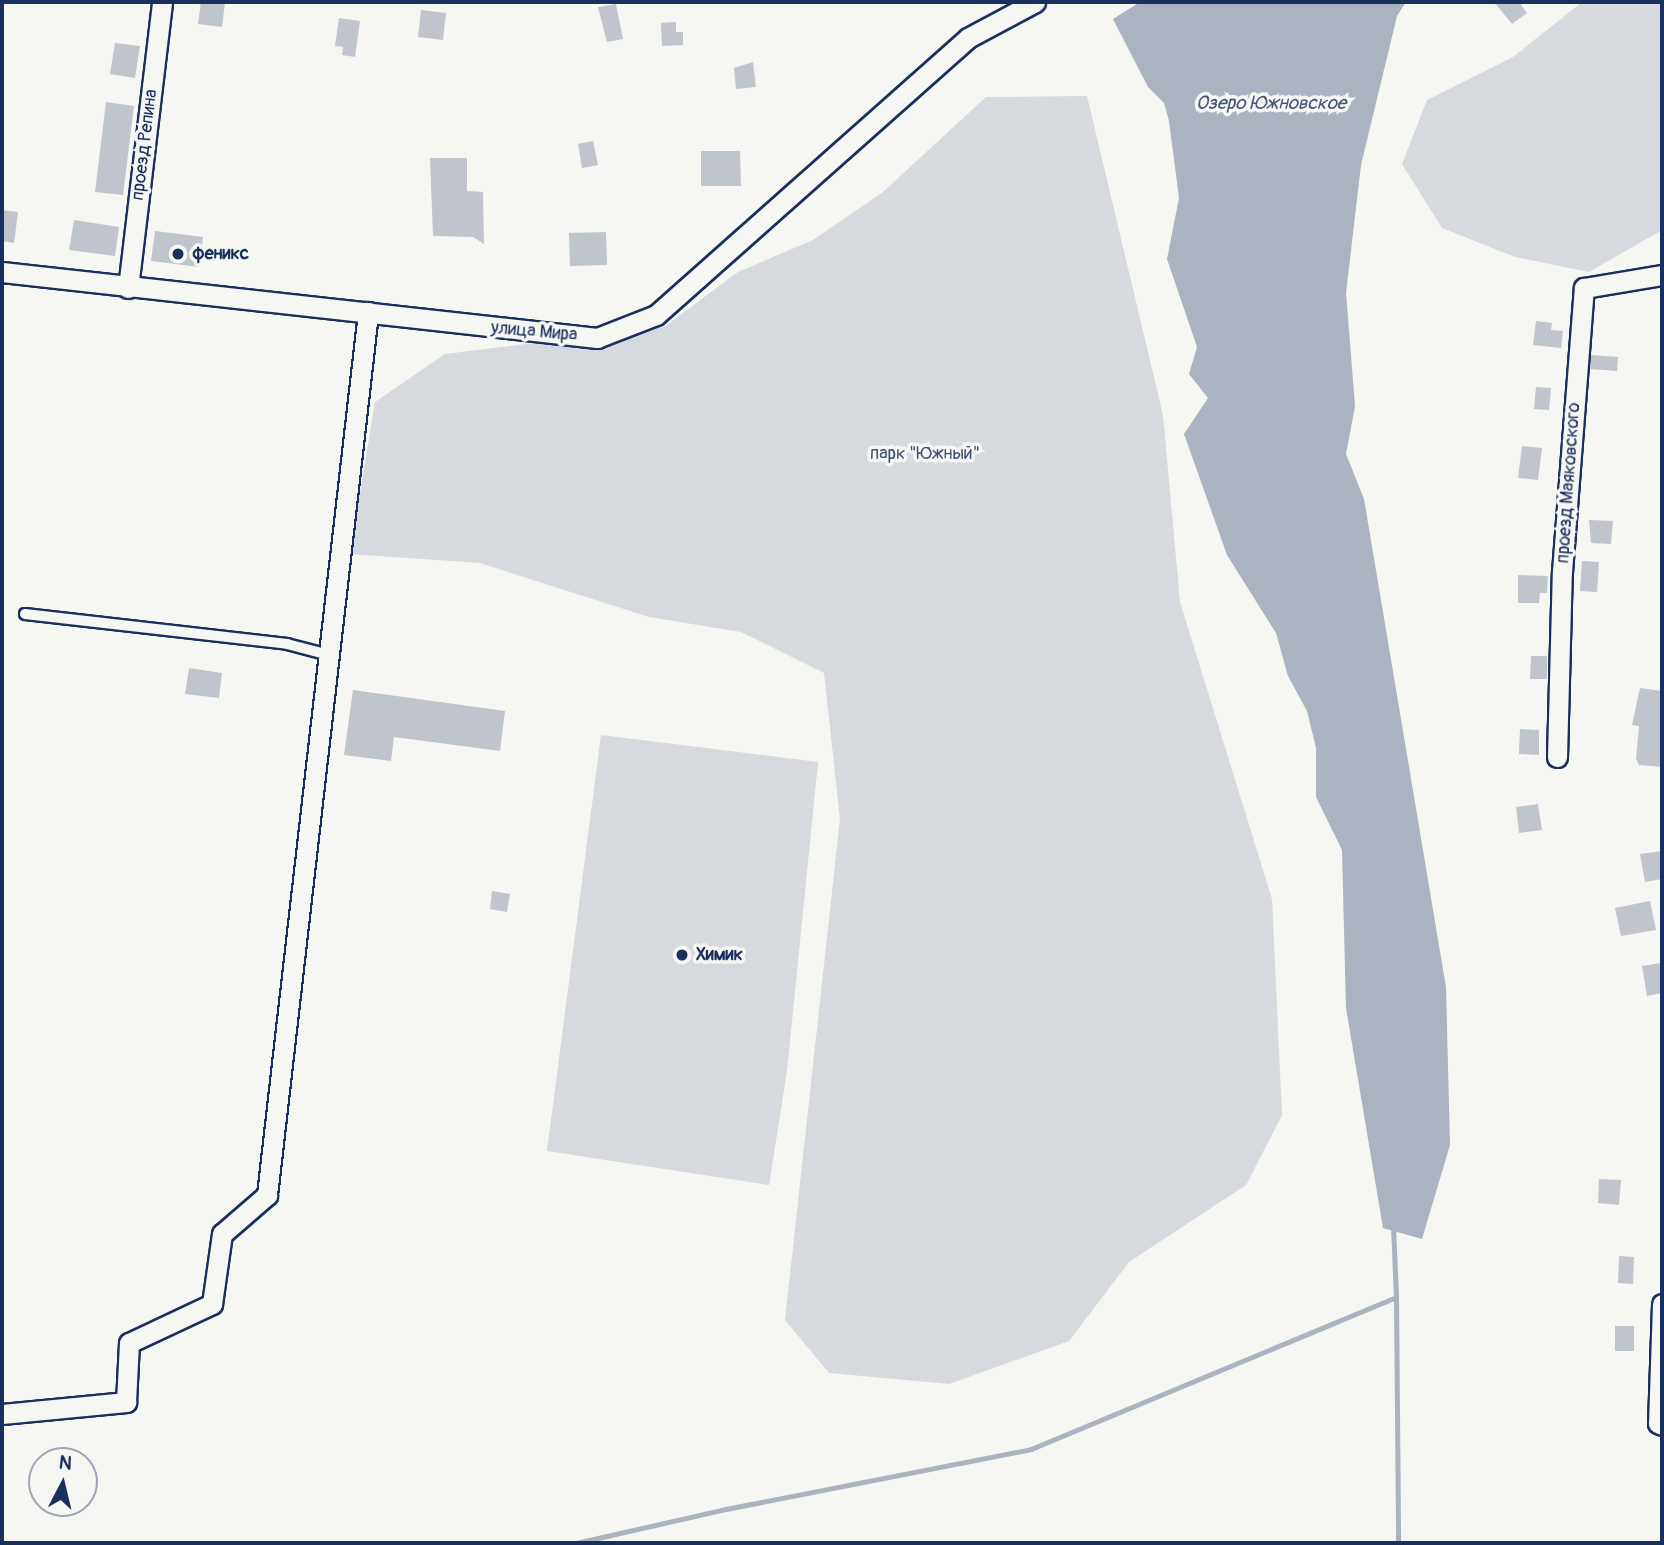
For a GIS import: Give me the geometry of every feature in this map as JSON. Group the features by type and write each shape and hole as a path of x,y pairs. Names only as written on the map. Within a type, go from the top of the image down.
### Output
{"street":[{"name":"проезд Репина","path":"128,288 162,2"},
{"name":"улица Мира","path":"2,272 597,338 656,315 968,38 1035,2"},
{"name":"проезд Маяковского","path":"1557,757 1562,572 1584,288 1662,275"},
{"path":"2,1414 126,1402 129,1343 212,1304 222,1234 267,1195 368,313"},
{"path":"1660,1424 1662,1304"}],"lane":[{"path":"25,614 287,644 329,655"}],"green space":[{"path":"1582,2 1662,2 1662,230 1589,272 1515,257 1442,228 1402,164 1427,100 1513,57"},
{"name":"парк \"Южный\"","path":"1087,96 1163,415 1180,602 1272,899 1282,1115 1246,1185 1129,1262 1069,1341 949,1384 829,1373 785,1320 840,819 824,673 741,632 649,617 480,563 350,554 375,402 445,354 664,327 738,272 813,240 883,192 986,97"},
{"path":"601,735 818,762 787,1071 769,1185 547,1151"}],"water":[{"name":"Озеро Южновское","path":"1140,2 1406,2 1397,16 1361,165 1346,293 1355,406 1346,454 1364,499 1446,987 1450,1145 1422,1239 1383,1228 1346,1008 1342,850 1316,797 1316,748 1307,711 1288,676 1276,633 1227,555 1184,434 1208,398 1189,374 1197,347 1167,259 1179,198 1169,121 1164,103 1148,87 1113,19"}],"building":[{"path":"201,2 225,2 222,27 198,24"},
{"path":"1494,2 1519,2 1527,13 1512,24"},
{"path":"616,4 623,39 607,42 598,7"},
{"path":"421,10 446,13 443,40 418,37"},
{"path":"339,18 360,21 355,57 342,55 343,47 335,46"},
{"path":"676,22 676,32 683,32 683,45 662,46 661,23"},
{"path":"115,43 140,46 135,78 110,74"},
{"path":"753,62 756,87 736,89 734,68"},
{"path":"106,102 134,106 123,195 95,192"},
{"path":"593,141 598,165 582,168 578,144"},
{"path":"701,151 740,151 741,186 701,186"},
{"path":"430,158 467,158 467,191 483,192 484,244 473,237 433,236"},
{"path":"2,210 18,212 14,243 2,241"},
{"path":"74,220 119,227 115,256 69,250"},
{"path":"155,231 203,237 199,267 151,261"},
{"path":"606,232 607,265 570,266 569,233"},
{"path":"1536,321 1552,323 1551,330 1563,331 1561,348 1533,345"},
{"path":"1591,355 1618,357 1617,371 1590,369"},
{"path":"1536,387 1551,388 1549,410 1534,409"},
{"path":"1522,446 1542,448 1538,480 1518,478"},
{"path":"1589,520 1613,521 1611,544 1591,543"},
{"path":"1582,561 1599,562 1597,592 1580,591"},
{"path":"1518,575 1548,576 1547,593 1540,593 1539,603 1518,603"},
{"path":"1531,656 1547,656 1547,679 1530,679"},
{"path":"189,668 222,673 219,698 185,694"},
{"path":"1640,688 1662,691 1662,767 1639,765 1636,759 1639,726 1632,725"},
{"path":"353,690 505,711 500,751 394,737 391,761 344,755"},
{"path":"1520,729 1539,730 1539,755 1519,754"},
{"path":"1538,804 1542,830 1519,833 1516,807"},
{"path":"1662,851 1662,879 1645,882 1640,854"},
{"path":"492,891 510,894 507,912 490,909"},
{"path":"1650,901 1656,930 1621,936 1615,908"},
{"path":"1661,963 1662,993 1647,996 1642,966"},
{"path":"1599,1179 1621,1180 1619,1205 1598,1203"},
{"path":"1619,1256 1634,1257 1633,1284 1618,1283"},
{"path":"1615,1326 1634,1326 1634,1351 1615,1351"}],"waterway":[{"path":"576,1543 726,1509 1031,1449 1396,1297 1393,1226"},
{"path":"1396,1297 1398,1543"}],"place":[{"name":"феникс","path":"178,254"},
{"name":"Химик","path":"682,955"}]}
